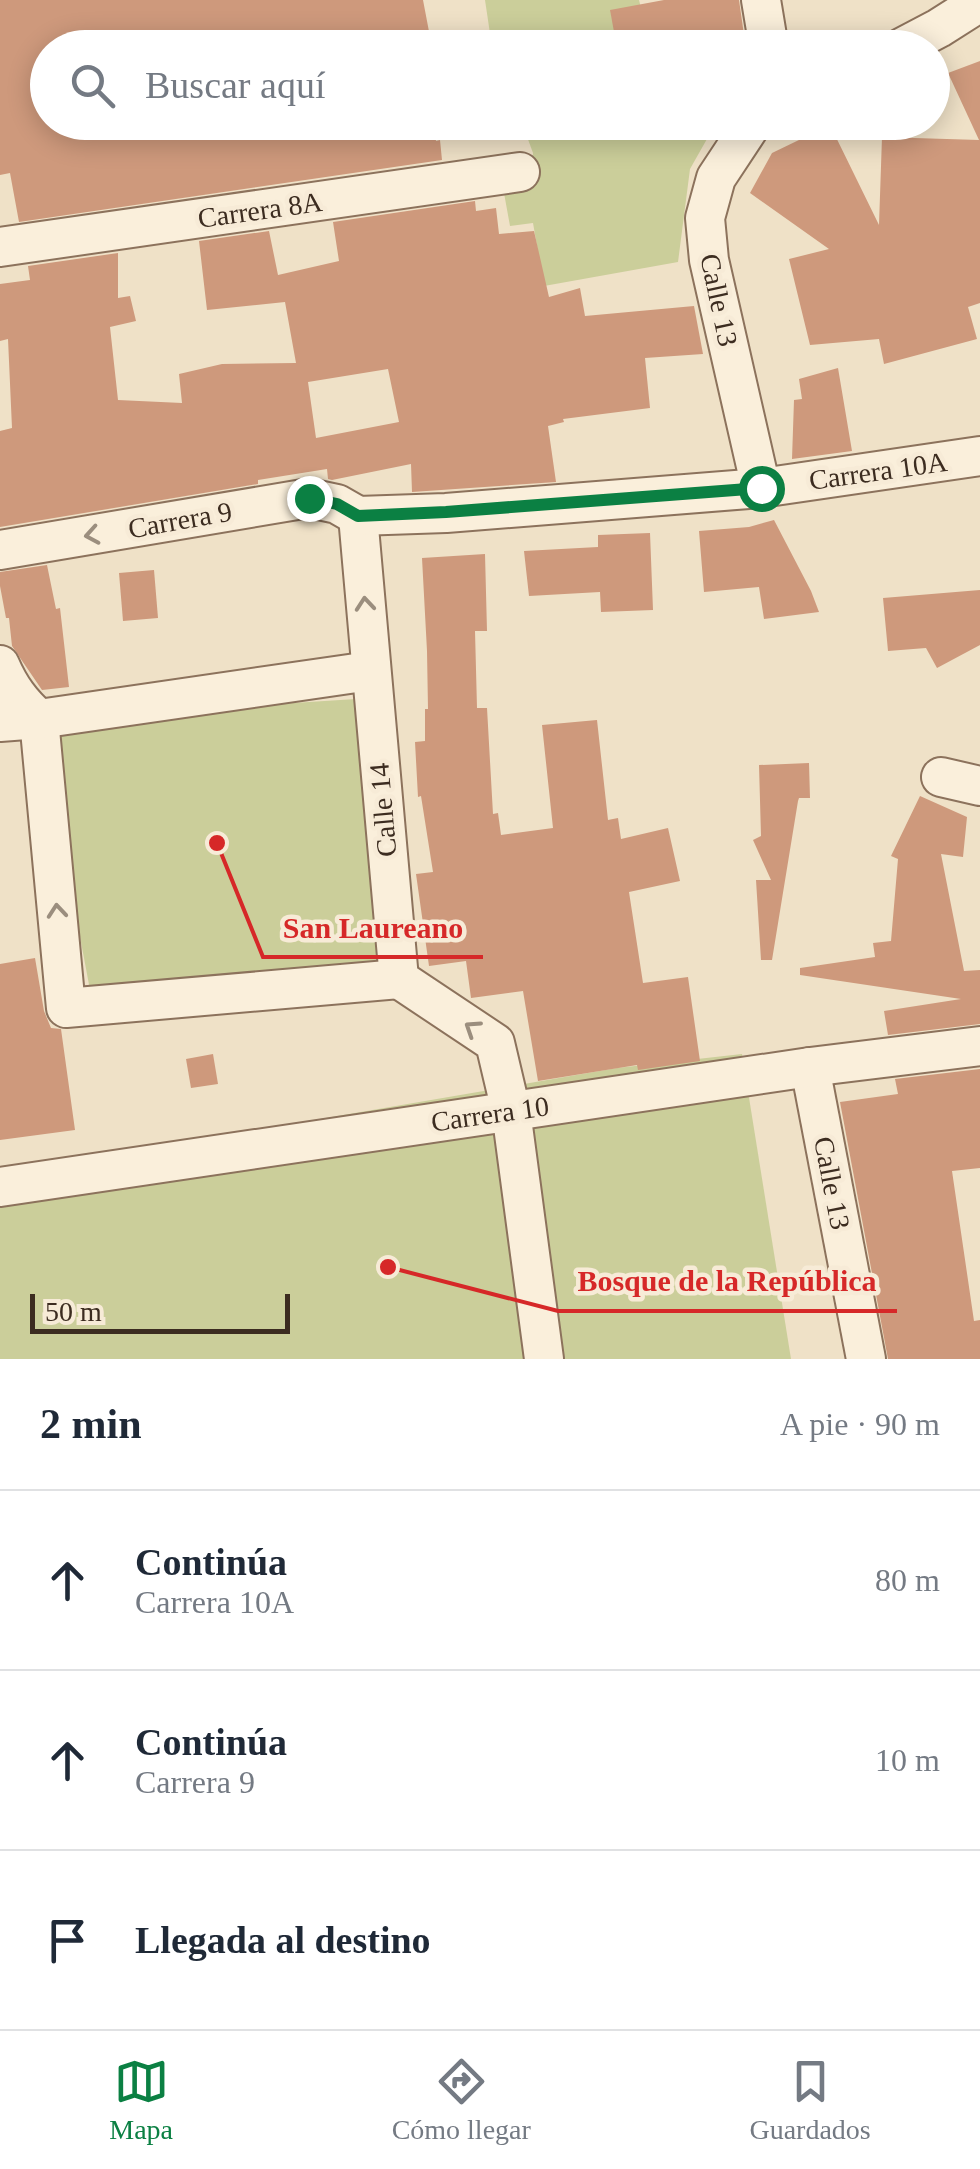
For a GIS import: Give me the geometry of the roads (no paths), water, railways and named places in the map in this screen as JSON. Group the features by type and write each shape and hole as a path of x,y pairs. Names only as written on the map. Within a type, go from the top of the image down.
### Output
{"street":[{"path":"760,0 766,30"},
{"path":"934,30 980,2"},
{"name":"Calle 13","path":"741,140 716,178 705,218 708,260 761,488"},
{"name":"Carrera 8A","path":"0,248 520,172"},
{"name":"Carrera 10A","path":"358,516 761,488 980,456"},
{"name":"Carrera 9","path":"0,550 309,498 337,504 358,516"},
{"name":"Calle 14","path":"358,516 399,979"},
{"path":"0,665 11,690 39,719 66,1008 399,979 496,1043 511,1111 544,1359"},
{"path":"0,722 370,671"},
{"path":"941,777 980,786"},
{"name":"Carrera 10","path":"0,1187 810,1067 980,1046"},
{"name":"Calle 13","path":"810,1067 866,1359"}],"place":[{"name":"San Laureano","path":"217,843"},
{"name":"Bosque de la República","path":"388,1267"}]}
